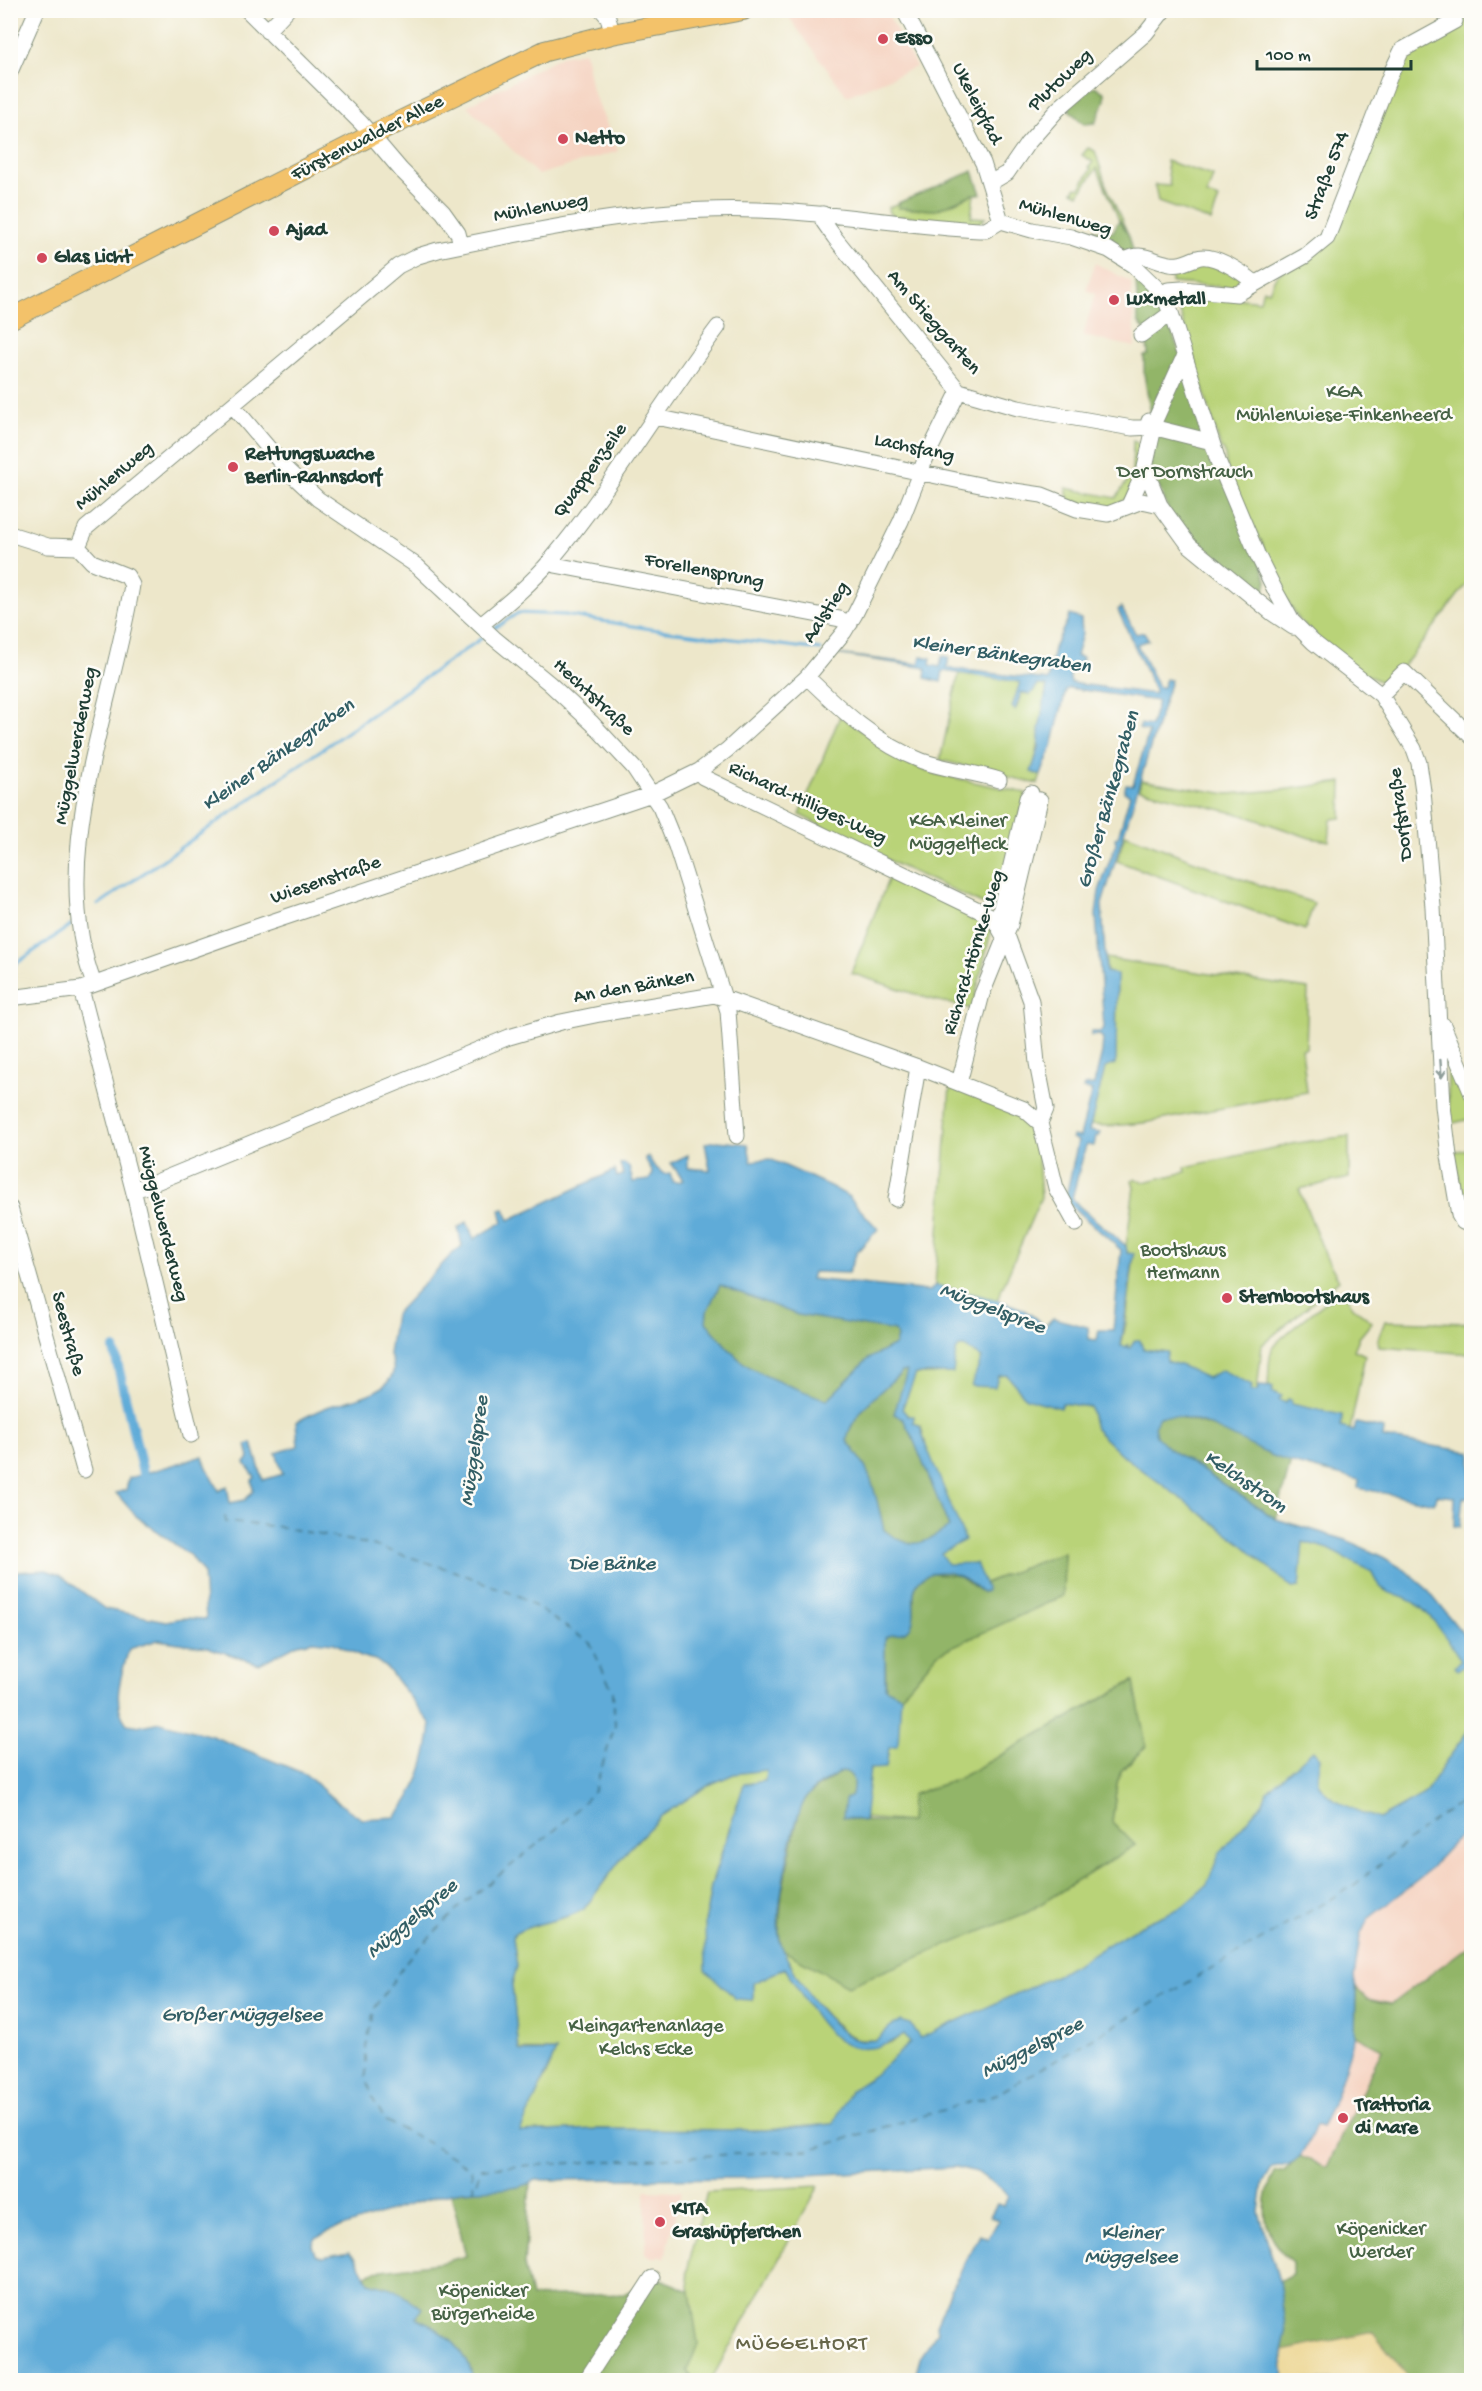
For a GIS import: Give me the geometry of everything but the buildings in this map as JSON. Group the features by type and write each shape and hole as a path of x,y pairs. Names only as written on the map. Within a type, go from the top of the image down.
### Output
{"main road":[{"name":"Fürstenwalder Allee","path":"10,319 372,135 545,51 612,34 743,10"}],"street":[{"path":"10,72 38,10"},
{"path":"247,10 372,135 401,170 443,212 458,233 461,245"},
{"path":"267,31 287,10"},
{"path":"602,10 608,16 612,34"},
{"name":"Ukeleipfad","path":"904,10 983,163 1001,221"},
{"name":"Plutoweg","path":"990,183 1007,173 1029,141 1058,109 1146,33 1164,10"},
{"name":"Straße 574","path":"1166,302 1168,290 1182,289 1237,294 1305,256 1327,238 1402,50 1455,21"},
{"name":"Mühlenweg","path":"78,547 86,528 398,266 418,256 461,245 566,224 640,213 755,210 823,214 979,230 986,230 1001,221 1098,246 1126,260 1166,302"},
{"name":"Am Stieggarten","path":"823,214 823,221 831,232 958,391 1018,408 1144,426 1212,442"},
{"path":"1126,260 1142,255 1177,265 1204,256 1229,266 1255,283"},
{"path":"1141,335 1166,302"},
{"name":"Dorfstraße","path":"1166,302 1212,442 1257,554 1296,626 1381,695 1407,735 1420,771 1433,907 1443,1106 1459,1215 1463,1222 1472,1226"},
{"name":"Quappenzeile","path":"480,625 520,592 550,562 614,478 718,327"},
{"path":"1129,505 1144,472 1147,455 1141,437 1144,426 1182,361 1186,360"},
{"name":"Aalstieg","path":"652,794 699,771 728,750 807,677 850,624 901,521 958,391"},
{"name":"Hechtstraße","path":"233,406 288,471 318,499 417,566 480,625 592,723 634,768 652,794 665,816 676,846 728,1011 737,1136"},
{"name":"Lachsfang","path":"656,417 922,471 994,488 1042,495 1077,509 1108,514 1142,501 1160,505"},
{"name":"Dorfstraße","path":"1144,472 1147,472 1160,505 1189,545 1281,621 1293,627 1296,626"},
{"path":"10,534 48,546 78,547"},
{"name":"Müggelwerderweg","path":"78,547 92,562 127,576 132,585 87,784 79,852 79,923 87,986 191,1435"},
{"name":"Forellensprung","path":"550,562 555,565 820,615 850,624"},
{"path":"1381,695 1404,672 1472,737"},
{"path":"807,677 865,729 892,745 920,760 999,780"},
{"name":"Richard-Hilliges-Weg","path":"699,771 703,777 997,920"},
{"name":"Wiesenstraße","path":"10,998 87,986 652,794"},
{"name":"Richard-Hörnke-Weg","path":"959,1083 982,994 1006,936 1036,797 1027,798 997,920"},
{"path":"997,920 1018,964 1031,1001 1037,1063 1046,1109 1040,1123 1056,1188 1076,1224"},
{"path":"994,964 1013,966 1018,964"},
{"name":"An den Bänken","path":"133,1189 162,1180 509,1038 561,1022 714,995 918,1067 1017,1105 1040,1123"},
{"name":"Dorfstraße","path":"1438,1011 1472,1094"},
{"path":"896,1199 918,1067"},
{"name":"Seestraße","path":"10,1208 84,1470"},
{"path":"586,2380 652,2278"}],"shaded area":[{"path":"815,11 886,11 916,67 847,96 788,16"},
{"path":"585,52 592,90 618,151 538,175 467,106 561,56"},
{"path":"1095,263 1131,282 1135,347 1083,336 1095,294 1086,290"},
{"path":"1471,1824 1471,1944 1391,2004 1367,1999 1356,1988 1354,1978 1360,1936 1368,1919 1422,1877"},
{"path":"1355,2035 1382,2049 1327,2167 1299,2156 1304,2152 1316,2124 1322,2127 1335,2099"},
{"name":"KITA Grashüpferchen","path":"645,2190 682,2191 665,2258 659,2255 651,2257 646,2253"}],"green space":[{"name":"KGA Mühlenwiese-Finkenheerd","path":"1471,17 1471,578 1396,675 1383,682 1362,672 1325,645 1305,626 1289,604 1227,469 1224,450 1221,449 1175,295 1196,294 1260,301 1263,289 1269,291 1276,276 1340,227 1404,58"},
{"path":"1095,86 1105,93 1105,100 1095,123 1084,124 1070,111 1069,104"},
{"path":"1088,148 1095,151 1106,185 1129,236 1119,220 1097,168 1079,194 1073,191 1076,187 1080,188 1091,169 1089,167 1093,162 1082,155"},
{"path":"1166,161 1213,176 1207,195 1219,199 1211,221 1158,202 1155,185 1170,186"},
{"path":"973,171 981,194 973,194 936,210 898,208 898,203"},
{"path":"974,194 971,217 985,218 980,223 925,220 908,216 895,217 889,213 888,208 898,203 899,208 936,210"},
{"path":"1119,220 1129,236 1133,250 1131,253 1110,245 1093,230 1113,232"},
{"path":"1198,260 1247,278 1238,288 1172,283 1171,270"},
{"name":"Der Dornstrauch","path":"1136,276 1158,296 1267,580 1265,590 1257,593 1225,573 1171,516 1149,463 1152,421 1144,374 1144,356 1148,355 1146,331 1138,322"},
{"path":"1133,440 1140,445 1143,453 1128,497 1112,509 1069,501 1066,488 1116,498 1132,474"},
{"name":"KGA Kleiner Müggelfleck","path":"959,673 1020,682 1017,708 1021,692 1030,695 1038,684 1047,686 1032,771 1041,775 1038,784 940,760"},
{"name":"KGA Kleiner Müggelfleck","path":"840,716 910,764 936,774 1026,793 997,911 900,866 800,815"},
{"path":"1141,780 1228,794 1342,782 1341,818 1331,819 1329,841 1310,838 1246,816 1139,789"},
{"path":"1125,834 1239,878 1314,903 1305,930 1117,861"},
{"name":"KGA Kleiner Müggelfleck","path":"890,875 993,924 972,1009 927,998 851,973"},
{"path":"1105,958 1308,989 1306,1048 1302,1049 1307,1092 1144,1123 1090,1125 1105,1068 1115,1064 1116,1060 1117,974 1107,972"},
{"path":"1447,1052 1471,1109 1471,1119 1449,1124"},
{"path":"950,1086 1025,1114 1037,1144 1041,1197 997,1300 935,1285"},
{"name":"Bootshaus Hermann","path":"1349,1136 1349,1178 1299,1189 1326,1257 1339,1280 1262,1345 1257,1391 1251,1391 1252,1385 1207,1378 1166,1361 1167,1352 1130,1348 1127,1347 1128,1344 1125,1347 1121,1346 1126,1324 1134,1255 1127,1253 1126,1246 1134,1187 1132,1180 1144,1182 1186,1172 1185,1167 1297,1143"},
{"path":"1471,1148 1471,1222 1467,1219 1454,1152"},
{"path":"720,1285 798,1315 895,1330 897,1337 895,1345 868,1359 827,1400 763,1374 745,1364 729,1350 706,1322 707,1311"},
{"path":"1343,1289 1351,1305 1372,1322 1359,1338 1354,1350 1365,1355 1350,1430 1341,1427 1342,1415 1290,1404 1288,1399 1286,1403 1279,1401 1277,1393 1272,1392 1273,1387 1268,1386 1272,1349 1304,1319"},
{"path":"1385,1321 1471,1323 1471,1354 1379,1347 1378,1339"},
{"name":"Kleingartenanlage Kelchs Ecke","path":"959,1347 965,1347 983,1358 972,1385 1007,1375 1026,1398 1061,1407 1062,1403 1090,1407 1095,1429 1121,1454 1241,1543 1292,1588 1299,1587 1303,1538 1401,1571 1471,1657 1471,1726 1424,1794 1379,1819 1344,1805 1322,1789 1317,1779 1320,1758 1249,1883 833,2124 765,2130 600,2129 519,2132 556,2051 519,2050 512,1985 517,1966 514,1934 531,1926 567,1917 584,1909 627,1851 661,1816 708,1785 734,1774 766,1769 765,1781 737,1804 711,1886 705,1923 753,2000 753,1983 785,1968 808,2004 837,2040 889,2044 904,2034 919,2038 910,2024 891,2026 876,2040 858,2040 827,2016 805,1991 789,1961 768,1948 926,1445 921,1426 913,1422 914,1417 908,1416 902,1409 916,1374 934,1374","holes":["1064,1552 1063,1596 938,1653 901,1696 984,1583","1133,1681 1146,1746 1121,1771 1117,1783 1112,1822 1135,1845 864,1821 865,1818 911,1822 911,1795 958,1779"]},
{"path":"908,1371 894,1414 903,1419 912,1436 949,1527 932,1538 917,1543 902,1541 884,1530 868,1473 847,1441 849,1432 860,1413 902,1372"},
{"path":"1169,1414 1223,1430 1266,1453 1291,1461 1276,1519 1169,1449 1155,1436 1154,1426 1159,1417"},
{"path":"1064,1552 1063,1596 938,1653 901,1696 886,1690 885,1638 890,1634 905,1632 914,1614 914,1593 917,1583 924,1576 932,1573 960,1576 982,1593 982,1584"},
{"path":"1134,1681 1146,1746 1121,1771 1117,1783 1112,1822 1135,1845 1028,1912 848,1986 782,1950 779,1933 782,1892 800,1808 808,1795 842,1771 853,1777 854,1783 843,1817 864,1821 910,1822 911,1795 958,1779"},
{"name":"Köpenicker Werder","path":"1471,1944 1471,2380 1411,2380 1373,2332 1282,2351 1286,2333 1279,2281 1292,2274 1292,2262 1282,2253 1269,2232 1266,2221 1266,2197 1275,2173 1284,2171 1299,2156 1327,2167 1382,2049 1355,2035 1356,1988 1367,1999 1391,2004"},
{"name":"Köpenicker Bürgerheide","path":"530,2184 524,2265 531,2297 625,2294 643,2282 660,2279 690,2291 698,2344 687,2371 694,2380 473,2380 466,2359 453,2342 435,2328 415,2317 421,2307 369,2282 366,2275 374,2271 440,2263 466,2256 451,2193"},
{"path":"819,2186 711,2380 694,2380 687,2371 697,2344 687,2271 707,2192"}],"sand":[{"path":"1373,2332 1411,2380 1285,2380 1282,2351"}],"water":[{"path":"1121,607 1136,634 1144,632 1149,640 1137,644 1158,687 1163,687 1166,679 1171,680 1102,904 1106,972 1117,974 1116,1060 1115,1064 1105,1068 1089,1131 1100,1133 1096,1136 1094,1146 1086,1145 1072,1198 1126,1246 1127,1253 1134,1254 1121,1346 1125,1347 1128,1344 1127,1347 1130,1348 1135,1340 1140,1340 1143,1349 1167,1352 1166,1361 1207,1378 1222,1370 1252,1385 1251,1391 1257,1391 1259,1386 1273,1387 1272,1392 1282,1396 1279,1400 1286,1403 1288,1399 1291,1400 1291,1404 1342,1415 1341,1427 1354,1431 1356,1423 1384,1429 1383,1438 1471,1452 1471,1497 1463,1497 1460,1527 1454,1526 1455,1497 1436,1495 1434,1503 1358,1488 1359,1480 1277,1458 1214,1428 1185,1418 1159,1417 1154,1426 1156,1436 1169,1449 1276,1519 1346,1540 1405,1570 1426,1588 1471,1644 1471,1680 1465,1670 1468,1668 1465,1664 1458,1670 1455,1667 1461,1660 1428,1615 1409,1600 1384,1590 1375,1580 1372,1572 1326,1548 1303,1542 1299,1587 1292,1588 1241,1543 1121,1454 1095,1429 1090,1407 1062,1403 1061,1408 1026,1398 1007,1375 998,1376 995,1387 971,1386 982,1358 965,1347 959,1347 956,1351 953,1373 916,1374 902,1409 908,1416 914,1416 913,1422 920,1426 965,1540 941,1553 947,1564 976,1563 987,1591 982,1593 963,1577 946,1572 926,1575 916,1585 910,1628 905,1632 885,1638 885,1688 901,1696 898,1746 889,1748 886,1768 870,1769 864,1821 843,1817 845,1799 852,1795 853,1787 853,1780 846,1772 842,1771 822,1783 806,1798 796,1825 786,1866 778,1924 779,1936 798,1979 821,2011 846,2034 859,2041 876,2040 891,2026 901,2021 910,2024 920,2038 1059,1974 1139,1926 1182,1907 1207,1885 1219,1854 1263,1802 1267,1791 1313,1750 1320,1758 1317,1779 1322,1789 1344,1805 1379,1819 1424,1794 1471,1726 1471,1824 1422,1877 1368,1919 1360,1936 1354,1978 1356,1988 1355,2035 1335,2099 1322,2127 1316,2125 1301,2155 1290,2164 1272,2168 1263,2183 1259,2212 1279,2281 1286,2333 1282,2351 1285,2380 914,2380 921,2355 937,2332 936,2325 954,2283 980,2235 988,2239 998,2221 990,2216 997,2204 1003,2206 1008,2197 1005,2192 977,2172 956,2167 751,2178 536,2180 526,2185 505,2189 461,2191 435,2197 327,2232 316,2238 312,2246 315,2254 322,2257 349,2252 356,2258 369,2282 392,2288 422,2308 416,2317 445,2334 453,2342 466,2359 473,2380 11,2380 10,1572 46,1570 60,1575 105,1609 166,1621 182,1618 206,1619 203,1573 192,1557 136,1516 116,1493 126,1490 129,1478 203,1456 219,1491 227,1486 230,1503 245,1500 253,1491 252,1480 255,1477 245,1463 249,1458 246,1445 252,1443 263,1480 283,1474 276,1453 298,1446 296,1422 313,1413 376,1391 392,1376 393,1366 389,1354 395,1314 462,1246 458,1228 467,1222 474,1239 503,1222 500,1210 504,1209 509,1220 615,1170 617,1177 623,1175 620,1164 624,1163 629,1167 633,1182 649,1180 653,1174 645,1158 648,1156 654,1166 664,1174 670,1173 673,1182 679,1182 683,1180 671,1163 688,1155 688,1168 710,1170 705,1143 717,1141 748,1144 751,1161 770,1159 830,1186 848,1196 878,1229 857,1252 848,1273 813,1272 811,1279 930,1291 935,1285 1022,1309 1045,1326 1053,1318 1088,1327 1089,1339 1097,1340 1099,1330 1113,1330 1121,1250 1070,1205 1066,1197 1078,1141 1072,1138 1073,1136 1080,1137 1092,1090 1083,1089 1084,1086 1094,1085 1102,1053 1103,1039 1100,1035 1091,1036 1091,1032 1101,1032 1104,1028 1096,915 1099,891 1130,795 1124,792 1126,784 1133,785 1149,732 1139,729 1141,724 1151,726 1158,701 1069,688 1066,690 1052,746 1041,775 1031,772 1039,748 1039,730 1047,686 1038,685 1030,695 1021,692 1015,710 1012,707 1020,682 943,671 941,682 925,678 926,668 836,654 919,664 921,656 931,658 930,665 940,667 942,656 949,657 947,668 1048,680 1054,648 1070,615 1081,619 1082,634 1076,656 1083,658 1081,663 1075,662 1072,667 1071,683 1154,694 1155,691 1118,610","holes":["720,1285 798,1315 895,1331 897,1337 895,1345 868,1359 827,1400 773,1379 745,1364 729,1350 706,1322 707,1311","907,1371 894,1414 903,1419 912,1436 949,1527 932,1538 917,1543 902,1541 884,1530 868,1473 847,1441 849,1432 860,1413 902,1372","158,1640 207,1647 259,1664 298,1644 313,1641 334,1643 363,1657 375,1660 387,1668 431,1724 424,1761 416,1786 395,1817 362,1819 337,1802 305,1774 212,1736 160,1722 141,1726 127,1724 122,1716 118,1698 129,1649","766,1770 765,1781 744,1784 711,1886 705,1923 706,1970 736,1999 753,2000 753,1983 785,1968 819,2021 832,2035 846,2045 863,2049 882,2045 904,2034 910,2043 873,2076 850,2091 833,2124 765,2130 600,2129 520,2132 556,2051 522,2052 519,2050 512,1985 517,1966 514,1934 531,1926 567,1917 584,1909 627,1851 661,1816 709,1785 734,1774"]}],"waterway":[{"name":"Kleiner Bänkegraben","path":"495,628 518,613 565,615 651,629 821,650"},
{"name":"Kleiner Bänkegraben","path":"98,905 482,638"},
{"name":"Kleiner Bänkegraben","path":"10,968 71,925"},
{"path":"114,1349 143,1473"}],"ferry route":[{"path":"225,1516 226,1522 281,1527 372,1545 457,1572 521,1597 590,1643 613,1692 615,1726 594,1791 562,1824 460,1907 408,1959 374,2009 366,2047 366,2077 374,2101 386,2121 435,2146 471,2169 474,2189 481,2168 808,2150 997,2094 1353,1886 1434,1820 1455,1806 1472,1801"}],"place":[{"name":"Esso","path":"883,39"},
{"name":"Netto","path":"563,139"},
{"name":"Ajad","path":"274,231"},
{"name":"Glas Licht","path":"42,258"},
{"name":"Luxmetall","path":"1114,300"},
{"name":"Rettungswache Berlin-Rahnsdorf","path":"233,467"},
{"name":"Sternbootshaus","path":"1227,1298"},
{"name":"Trattoria di Mare","path":"1343,2118"},
{"name":"KITA Grashüpferchen","path":"660,2222"}],"district":[{"name":"MÜGGELHORT","path":"802,2345"}],"water label":[{"name":"Großer Bänkegraben","path":"1110,800"},
{"name":"Müggelspree","path":"992,1310"},
{"name":"Müggelspree","path":"476,1451"},
{"name":"Kelchstrom","path":"1245,1483"},
{"name":"Die Bänke","path":"612,1565"},
{"name":"Müggelspree","path":"413,1920"},
{"name":"Großer Müggelsee","path":"242,2016"},
{"name":"Müggelspree","path":"1033,2049"},
{"name":"Kleiner Müggelsee","path":"1131,2246"}]}
